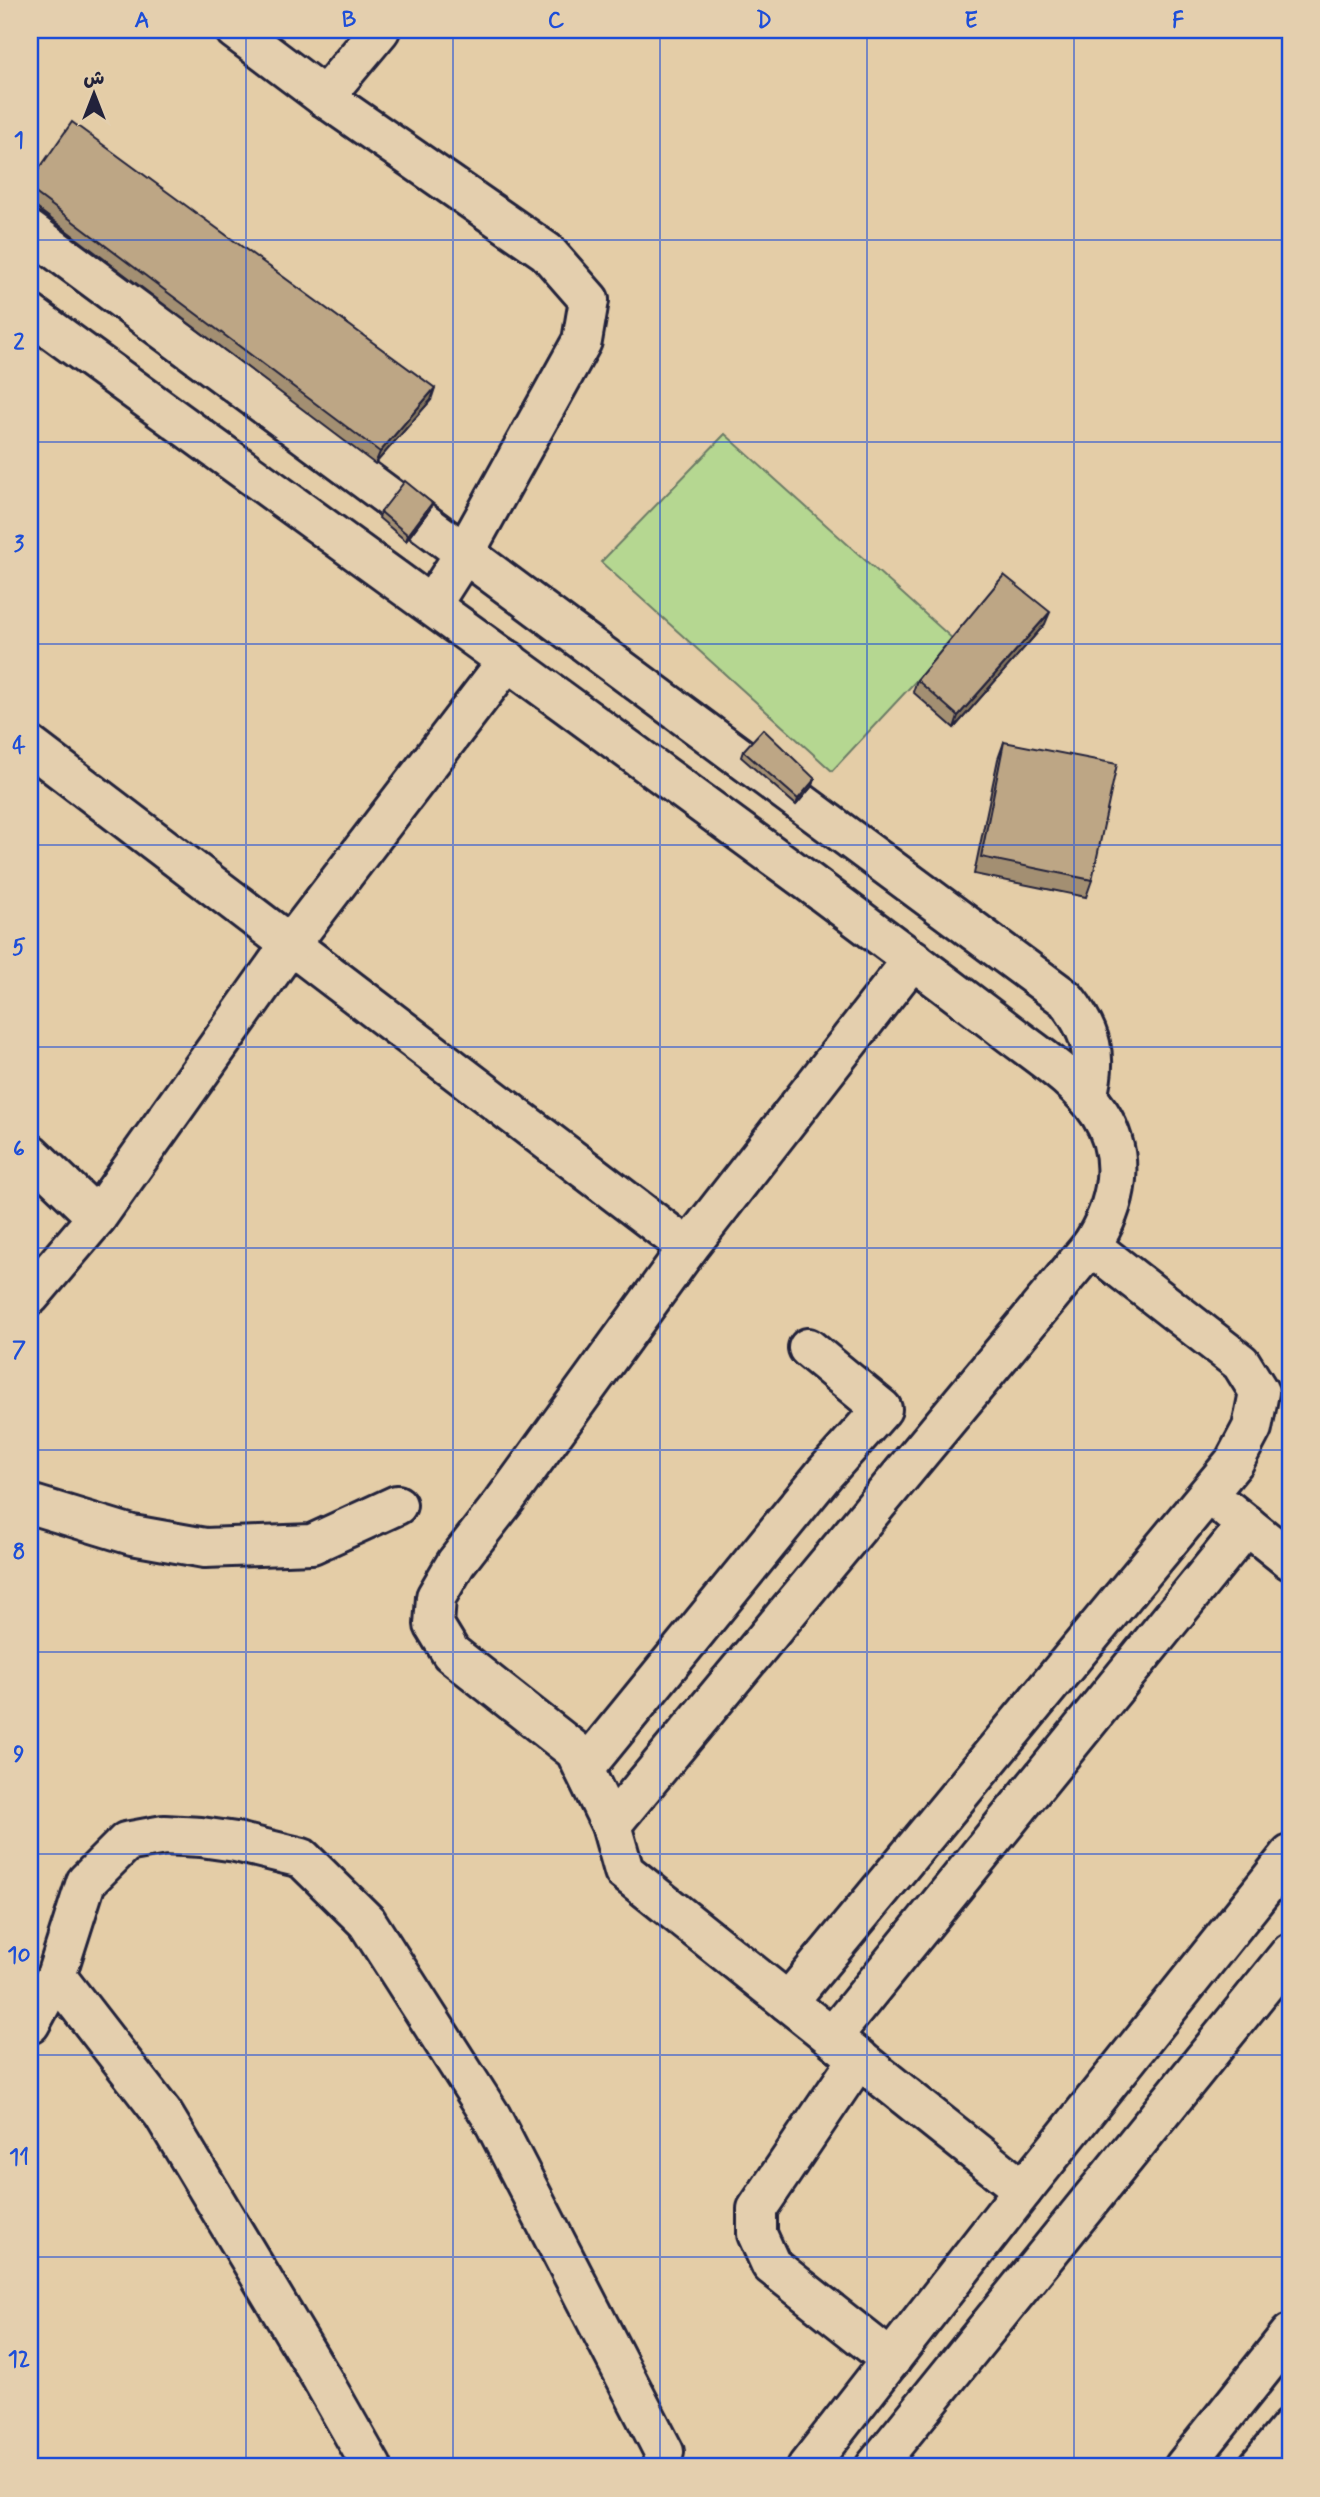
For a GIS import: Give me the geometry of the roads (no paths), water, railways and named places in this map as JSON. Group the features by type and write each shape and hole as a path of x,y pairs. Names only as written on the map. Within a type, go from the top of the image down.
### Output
{"street":[{"path":"235,30 324,97 548,252 589,300 582,341 464,554 432,604"},
{"path":"324,97 380,30"},
{"path":"30,231 1066,999 1079,1015 1091,1045 1093,1077 1087,1097"},
{"path":"30,314 432,604 913,959 1087,1097 1103,1119 1113,1144 1117,1171 1114,1198 1106,1224 1091,1246 611,1825"},
{"path":"30,1296 97,1217 290,945 508,660"},
{"path":"35,762 290,945 688,1248"},
{"path":"913,959 688,1248 456,1563 436,1597 433,1625 451,1653 575,1751 611,1825 624,1871 1023,2190"},
{"path":"30,1153 97,1217"},
{"path":"788,2002 1234,1462 1252,1428 1259,1392 1241,1363 1091,1246"},
{"path":"584,1769 825,1473 882,1409 808,1348"},
{"path":"1208,1493 1290,1560"},
{"path":"30,1504 132,1535 205,1548 312,1544 397,1505"},
{"path":"891,2360 771,2265 757,2235 757,2209 846,2047 1247,1525"},
{"path":"30,2024 55,1976 86,1882 126,1842 164,1835 201,1838 236,1842 302,1858 367,1922 491,2116 664,2452"},
{"path":"807,2467 1290,1855"},
{"path":"875,2467 1290,1953"},
{"path":"55,1976 163,2114 372,2467"},
{"path":"1184,2467 1290,2334"},
{"path":"1258,2467 1290,2428"}]}
